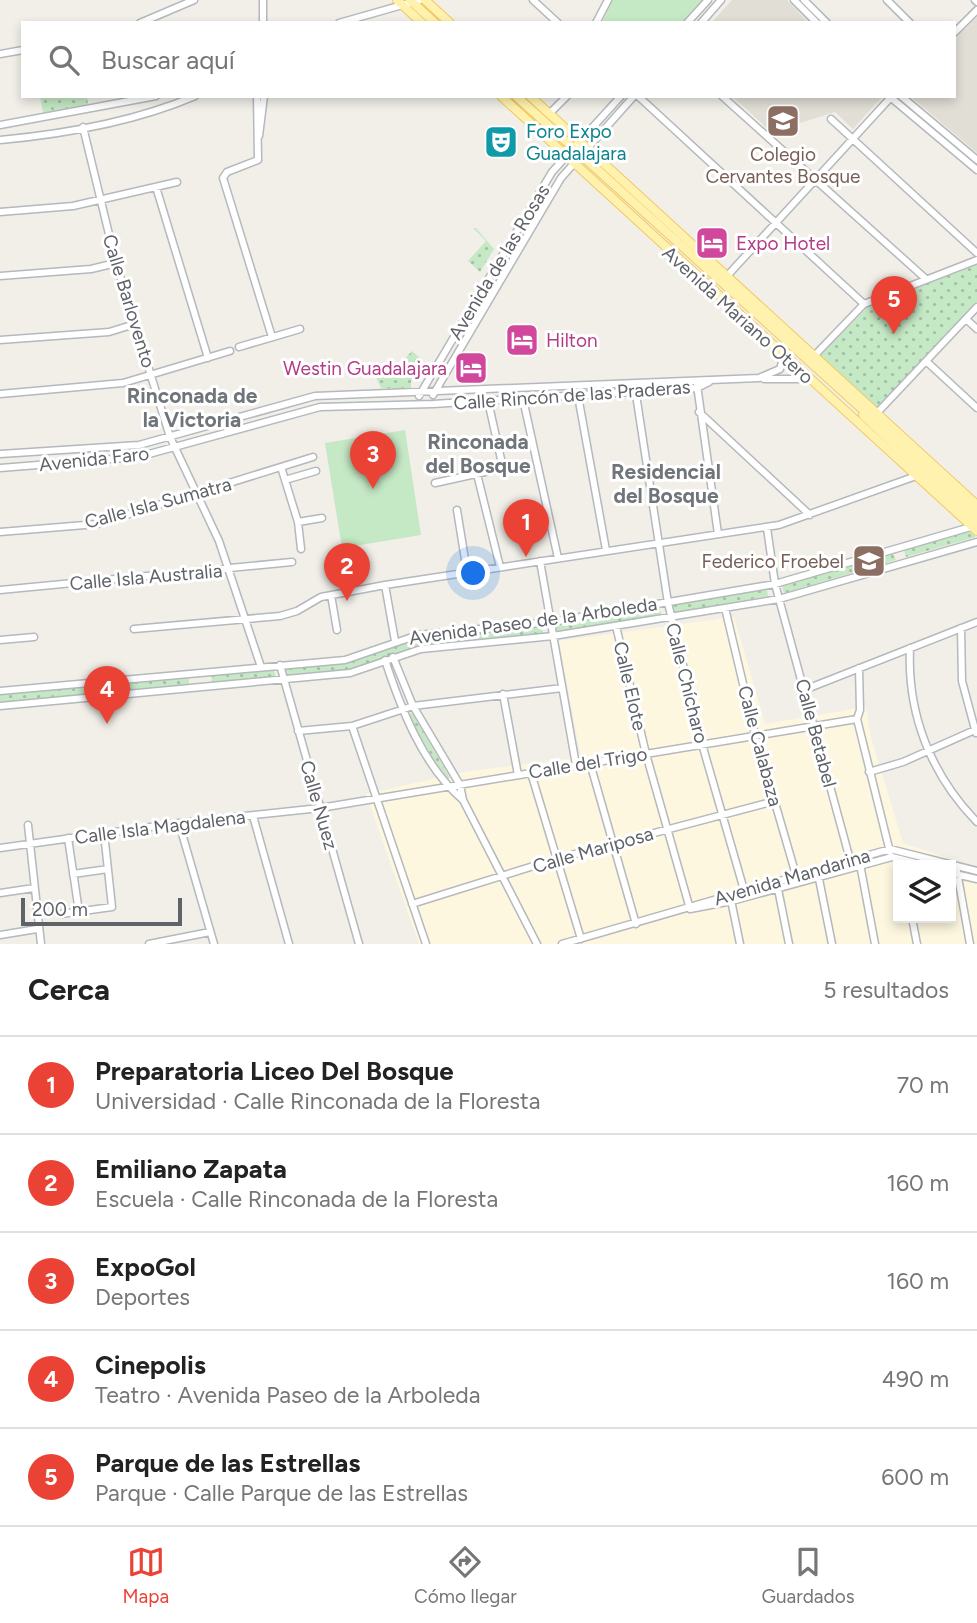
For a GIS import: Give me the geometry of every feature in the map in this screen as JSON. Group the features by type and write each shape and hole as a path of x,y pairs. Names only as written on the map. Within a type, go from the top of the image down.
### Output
{"main road":[{"path":"411,1 421,21"},
{"path":"411,1 433,21"},
{"path":"411,1 446,21"},
{"name":"Avenida Mariano Otero","path":"503,98 750,327 916,476 976,526"},
{"name":"Avenida Mariano Otero","path":"518,98 855,405 977,505"},
{"name":"Avenida Mariano Otero","path":"532,98 815,355 976,526"},
{"path":"685,252 750,327"},
{"path":"706,257 747,309"},
{"name":"Avenida Mariano Otero","path":"873,418 977,513"}],"street":[{"path":"145,21 194,0"},
{"path":"263,0 263,21"},
{"path":"533,0 556,21"},
{"path":"597,21 608,0"},
{"path":"689,21 708,0"},
{"path":"703,21 721,0"},
{"path":"794,0 815,21"},
{"path":"804,0 825,21"},
{"path":"887,0 908,21"},
{"path":"346,21 411,1"},
{"path":"956,31 977,10"},
{"path":"372,21 373,13"},
{"path":"0,54 21,50"},
{"path":"0,125 145,98"},
{"path":"0,140 160,111 189,98"},
{"path":"257,98 257,161 227,172 223,178 272,337"},
{"path":"258,138 262,129 264,98"},
{"path":"549,114 565,98"},
{"name":"Avenida de las Rosas","path":"433,393 561,178 619,98"},
{"name":"Avenida de las Rosas","path":"419,394 552,172 573,149 583,145 634,98"},
{"path":"638,98 864,304"},
{"path":"724,98 926,279"},
{"path":"728,275 890,98"},
{"path":"892,98 977,170"},
{"path":"903,98 977,159"},
{"path":"831,119 977,253"},
{"name":"Calle Barlovento","path":"83,127 116,263 170,436 229,569 261,667"},
{"path":"0,212 74,206 177,182"},
{"path":"156,187 208,358"},
{"path":"815,355 864,304 977,260"},
{"path":"0,276 91,269 116,263"},
{"path":"873,418 977,307"},
{"path":"966,319 977,329"},
{"path":"0,340 109,332 135,324"},
{"path":"239,347 300,329"},
{"path":"450,366 452,340"},
{"path":"759,378 780,369 782,362 776,350"},
{"path":"0,394 123,383 230,351"},
{"path":"926,361 977,408"},
{"name":"Calle Rincón de las Praderas","path":"433,393 697,379 709,382 759,378 808,379"},
{"path":"697,379 699,412 719,534"},
{"name":"Calle Rincón de las Praderas","path":"433,404 697,388 709,382"},
{"name":"Calle Chícharo","path":"634,383 671,617 702,744 745,894"},
{"path":"433,393 433,404"},
{"name":"Avenida Faro","path":"0,454 133,446 315,397 433,393"},
{"path":"419,394 419,405"},
{"path":"578,396 606,550"},
{"path":"523,399 558,558"},
{"path":"435,483 503,468 488,401"},
{"name":"Avenida Faro","path":"0,468 138,457 320,407 433,404"},
{"path":"699,412 810,515"},
{"name":"Calle Isla Sumatra","path":"0,532 97,524 313,457"},
{"path":"281,467 298,522 301,549"},
{"path":"285,480 316,471"},
{"path":"477,474 499,567"},
{"path":"134,629 245,619 297,611 331,595 385,585 767,528 916,476"},
{"path":"457,510 467,572"},
{"path":"298,522 321,518"},
{"name":"Avenida Paseo de la Arboleda","path":"0,691 345,660 418,635 551,622 775,584 976,526"},
{"name":"Calle Betabel","path":"767,528 775,584 855,863 875,944"},
{"name":"Avenida Paseo de la Arboleda","path":"0,706 350,673 421,649 553,636 779,599 977,542"},
{"path":"898,549 901,563"},
{"path":"540,561 576,765"},
{"name":"Calle Isla Australia","path":"0,590 292,562"},
{"path":"385,585 395,642"},
{"path":"331,595 337,630"},
{"name":"Calle Calabaza","path":"726,608 755,734 797,879"},
{"path":"804,690 977,622"},
{"name":"Calle Elote","path":"615,626 646,754 690,908"},
{"path":"869,772 976,731 962,681 961,628"},
{"path":"0,640 34,637"},
{"path":"910,648 913,696 928,751 954,796 977,822"},
{"path":"393,657 413,706 460,785 463,800 537,944"},
{"path":"385,660 401,710 447,787 463,800"},
{"name":"Calle Nuez","path":"280,665 359,944"},
{"path":"859,668 860,710 857,719 891,853"},
{"path":"298,731 352,726 413,706 562,688"},
{"path":"503,694 518,775"},
{"name":"Calle del Trigo","path":"320,808 857,719"},
{"path":"352,726 426,944"},
{"path":"590,763 636,924"},
{"path":"531,773 581,939"},
{"name":"Calle Mariposa","path":"412,904 555,859 775,801"},
{"name":"Calle Isla Magdalena","path":"0,848 179,823 320,808"},
{"path":"253,816 289,944"},
{"path":"179,823 214,944"},
{"path":"28,825 37,929 41,944"},
{"path":"68,838 79,912"},
{"path":"61,914 112,907 105,842"},
{"name":"Avenida Mandarina","path":"562,944 891,853 901,858"},
{"path":"73,874 108,869"},
{"name":"Avenida Mandarina","path":"956,871 977,871"},
{"name":"Avenida Mandarina","path":"956,872 977,879"},
{"path":"818,873 832,944"},
{"path":"956,880 971,944"},
{"path":"777,885 789,944"},
{"path":"0,893 34,888"},
{"path":"731,898 740,944"},
{"path":"913,923 917,944"},
{"path":"0,935 37,929"},
{"path":"149,944 211,932"}],"shaded area":[{"path":"732,0 787,0 807,21 713,21"},
{"path":"977,17 977,153 912,98 956,98 956,38"},
{"name":"Colegio Cervantes Bosque","path":"734,98 881,98 853,129 835,112 771,132"},
{"path":"734,617 765,724 866,707 871,738 903,843 953,860 893,860 893,923 956,923 956,861 977,868 977,944 419,944 366,794 464,772 581,757 559,641"}],"green space":[{"path":"612,0 703,0 684,21 603,21"},
{"path":"40,98 87,98 88,104 43,113"},
{"path":"473,228 476,228 494,249 480,272 468,261 486,241"},
{"path":"977,264 977,302 877,408 819,356 868,307"},
{"path":"412,351 421,359 411,381 411,389 381,388 369,362 387,378"},
{"path":"405,430 421,535 342,548 325,443"},
{"path":"969,531 976,537 906,557 904,550"},
{"path":"893,554 896,560 784,593 782,586"},
{"path":"767,589 768,596 674,613 673,605"},
{"path":"660,608 661,615 557,632 555,625"},
{"path":"542,627 543,633 414,647 349,671 286,676 284,668 346,662 416,638"},
{"path":"273,668 276,677 212,683 211,674"},
{"path":"189,677 189,686 0,703 0,694"},
{"path":"412,713 450,778 446,780 408,715"}],"place":[{"name":"Colegio Cervantes Bosque","path":"783,121"},
{"name":"Foro Expo Guadalajara","path":"501,142"},
{"name":"Expo Hotel","path":"712,243"},
{"name":"Parque de las Estrellas","path":"894,334"},
{"name":"Hilton","path":"522,340"},
{"name":"Westin Guadalajara","path":"471,368"},
{"name":"ExpoGol","path":"373,489"},
{"name":"Preparatoria Liceo Del Bosque","path":"526,557"},
{"name":"Federico Froebel","path":"869,561"},
{"name":"Emiliano Zapata","path":"347,601"},
{"name":"Cinepolis","path":"107,724"}],"district":[{"name":"Rinconada de la Victoria","path":"192,407"},
{"name":"Rinconada del Bosque","path":"478,453"},
{"name":"Residencial del Bosque","path":"666,483"}]}
